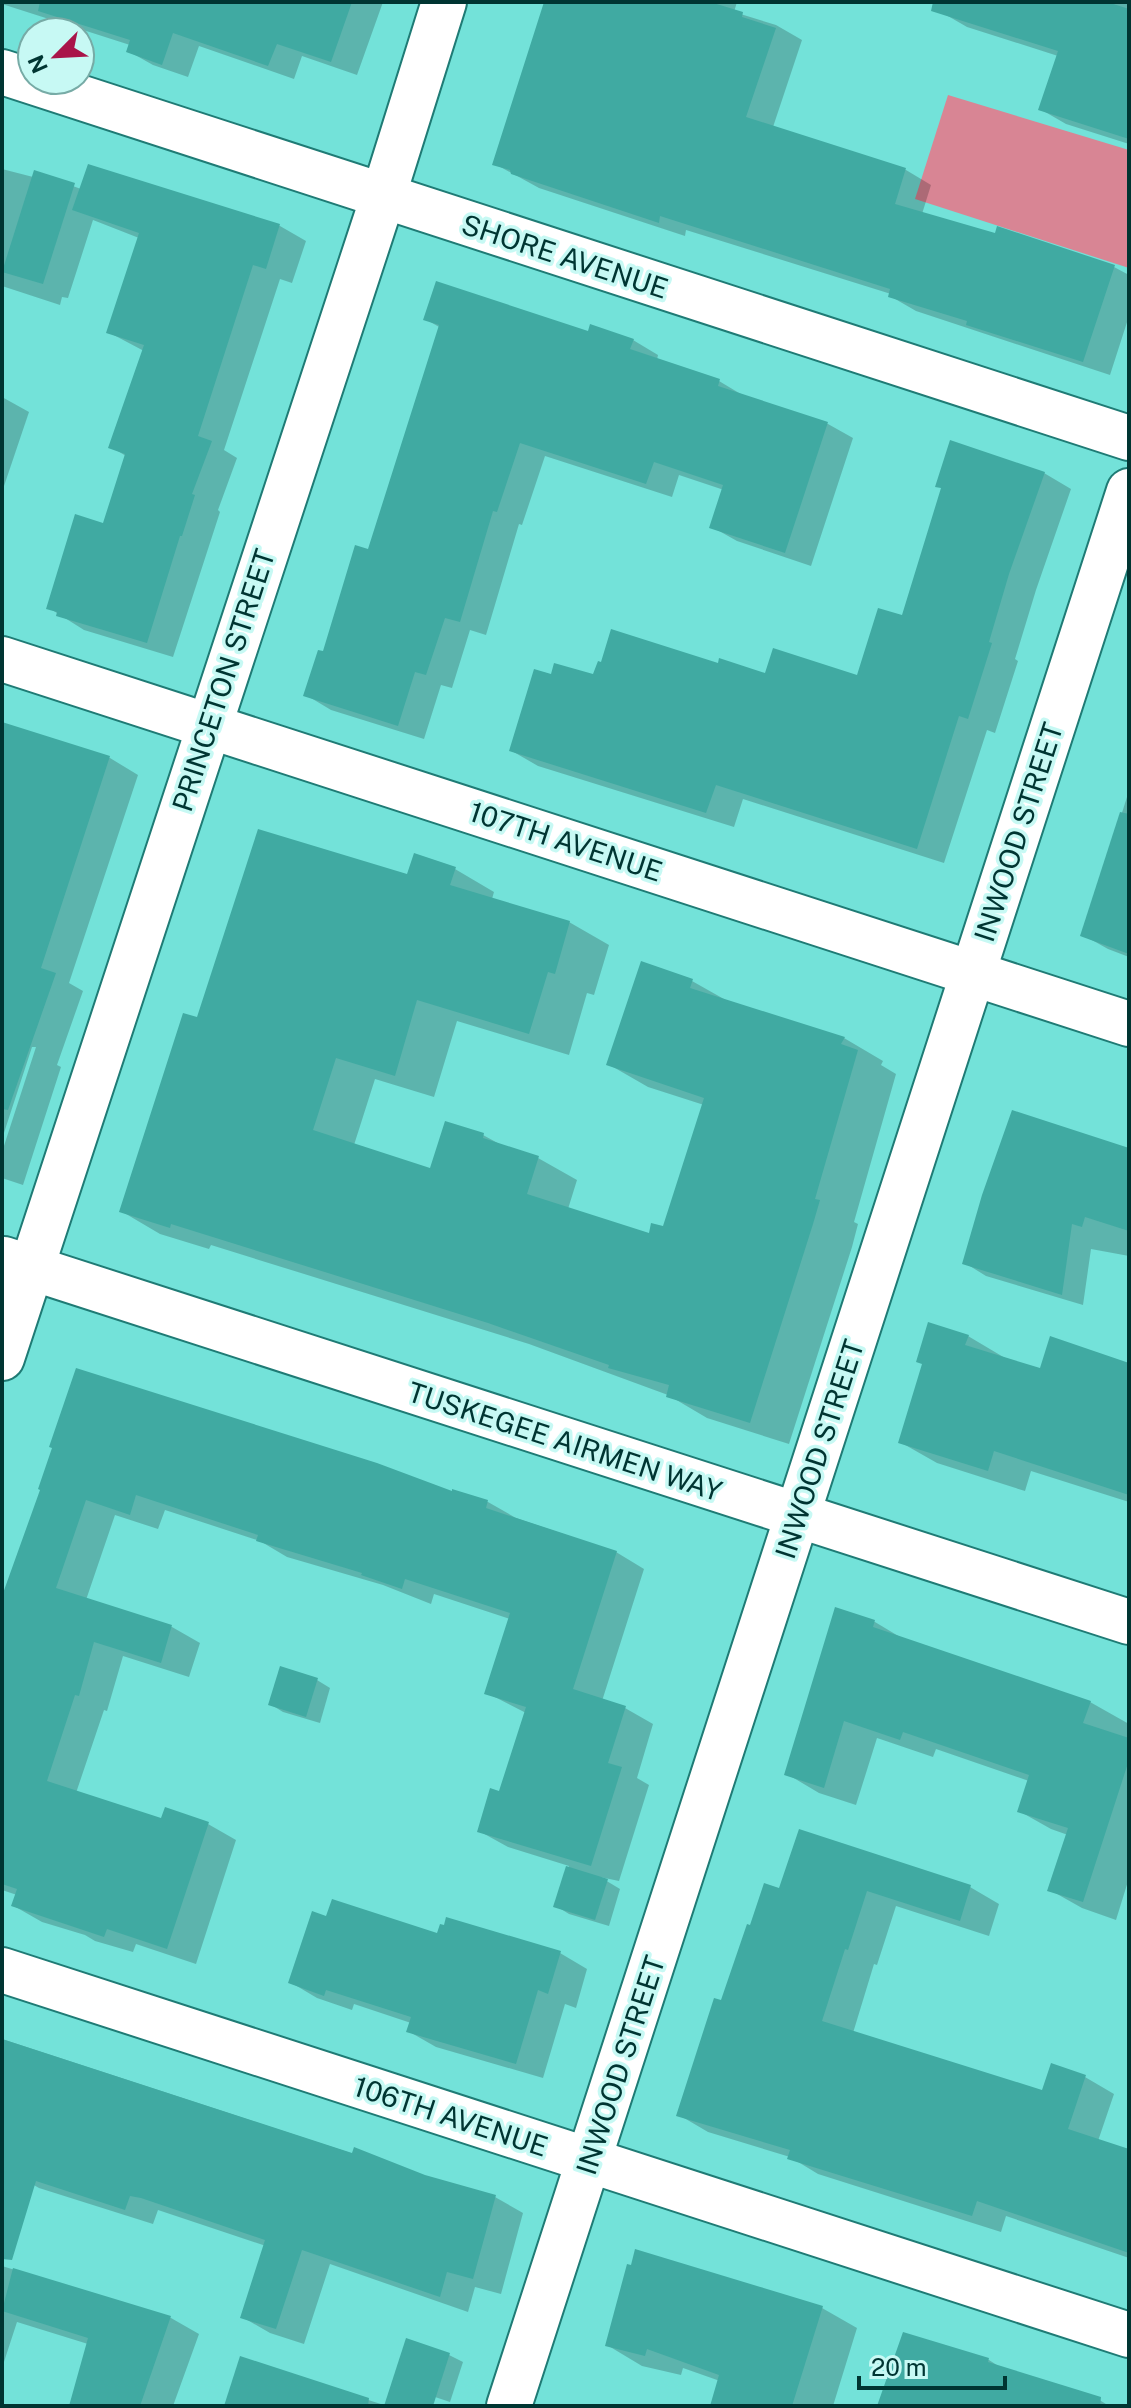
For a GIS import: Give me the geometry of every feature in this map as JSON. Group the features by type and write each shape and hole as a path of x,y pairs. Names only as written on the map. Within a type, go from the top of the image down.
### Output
{"street":[{"name":"PRINCETON STREET","path":"2,1358 17,1263 208,725 383,197 444,2"},
{"name":"SHORE AVENUE","path":"2,72 1129,438"},
{"name":"INWOOD STREET","path":"509,2406 1129,491"},
{"name":"107TH AVENUE","path":"2,659 1129,1024"},
{"name":"TUSKEGEE AIRMEN WAY","path":"17,1263 1129,1622"},
{"name":"106TH AVENUE","path":"2,1970 1129,2335"}],"shaded area":[{"path":"948,95 1129,150 1129,268 915,199"}],"building":[{"path":"40,2 352,2 331,62 277,44 268,66 173,33 162,65 126,52 130,40 96,29 96,16 54,16 38,11"},
{"path":"544,2 710,2 743,12 742,17 776,28 746,117 906,168 895,204 995,233 997,226 1115,265 1083,362 888,297 890,289 660,216 659,223 492,165"},
{"path":"933,2 1107,2 1129,9 1129,139 1038,110 1058,51 931,11"},
{"path":"88,164 280,224 266,269 253,265 198,436 212,441 192,494 195,495 147,643 56,616 57,612 46,609 75,514 103,523 125,454 108,448 144,345 106,333 139,233 72,210"},
{"path":"34,170 75,183 43,284 2,272"},
{"path":"436,281 588,331 590,324 634,339 630,349 720,379 718,386 828,422 785,553 709,528 723,485 654,462 646,484 520,443 497,512 493,511 460,622 445,618 426,675 415,672 398,726 303,696 318,650 323,651 355,545 368,549 439,325 423,320"},
{"path":"950,440 1045,472 1009,574 989,642 992,643 968,719 959,716 917,849 716,785 706,813 509,751 534,669 551,674 554,663 593,674 598,661 601,662 611,629 718,663 719,658 765,673 773,648 857,675 878,608 902,615 941,488 935,487"},
{"path":"2,722 110,756 41,968 56,973 8,1110 2,1109"},
{"path":"1120,812 1129,814 1129,954 1080,936"},
{"path":"258,829 407,874 414,853 456,867 450,885 570,921 555,974 548,972 529,1034 417,1000 395,1076 336,1058 313,1130 430,1168 445,1121 484,1133 483,1138 539,1156 527,1194 649,1233 651,1223 663,1226 704,1098 606,1065 641,961 693,979 690,988 845,1037 841,1044 858,1050 815,1199 820,1200 750,1423 666,1397 669,1385 608,1368 609,1365 488,1323 171,1224 170,1228 119,1212 183,1013 197,1017"},
{"path":"1012,1110 1129,1148 1129,1231 1085,1217 1082,1227 1072,1224 1062,1295 962,1264"},
{"path":"928,1322 969,1335 965,1345 1040,1368 1050,1336 1129,1363 1129,1495 994,1451 988,1471 898,1443 922,1364 916,1362"},
{"path":"76,1368 377,1463 452,1491 488,1500 486,1508 617,1551 573,1689 626,1706 608,1763 622,1767 591,1866 477,1832 490,1788 499,1791 526,1707 484,1694 510,1613 405,1579 402,1589 362,1573 256,1541 258,1535 136,1495 130,1515 86,1500 56,1588 172,1625 161,1663 94,1642 79,1696 75,1695 47,1781 161,1818 165,1807 209,1822 167,1949 107,1929 104,1937 11,1906 17,1889 2,1884 2,1596 40,1490 52,1448 49,1447"},
{"path":"835,1607 875,1620 873,1627 1091,1701 1083,1723 1129,1738 1129,1760 1083,1902 1047,1891 1068,1828 1017,1812 1029,1775 903,1732 900,1740 844,1721 824,1788 784,1775"},
{"path":"280,1666 318,1678 306,1717 268,1705"},
{"path":"799,1829 971,1885 960,1921 867,1891 822,2021 1042,2090 1051,2063 1086,2075 1068,2129 1129,2149 1129,2253 977,2201 972,2216 787,2159 790,2150 676,2116 714,1998 721,2000 764,1883 779,1888"},
{"path":"566,1866 608,1879 595,1920 553,1907"},
{"path":"332,1899 437,1933 446,1917 561,1951 548,1994 538,1990 516,2064 406,2032 411,2017 326,1990 324,1996 288,1983 312,1911 326,1916"},
{"path":"2,2039 352,2153 354,2147 425,2175 496,2195 473,2279 447,2272 440,2297 302,2250 276,2329 240,2318 265,2240 141,2198 130,2196 125,2210 36,2181 12,2260 2,2259"},
{"path":"635,2249 823,2306 792,2406 710,2406 719,2375 647,2349 645,2356 605,2346 627,2264 631,2265"},
{"path":"13,2268 171,2316 140,2406 69,2406 88,2338 2,2311"},
{"path":"903,2332 1101,2397 1100,2406 877,2406"},
{"path":"406,2338 450,2353 433,2406 384,2406"},
{"path":"240,2356 369,2398 368,2406 224,2406"}]}
